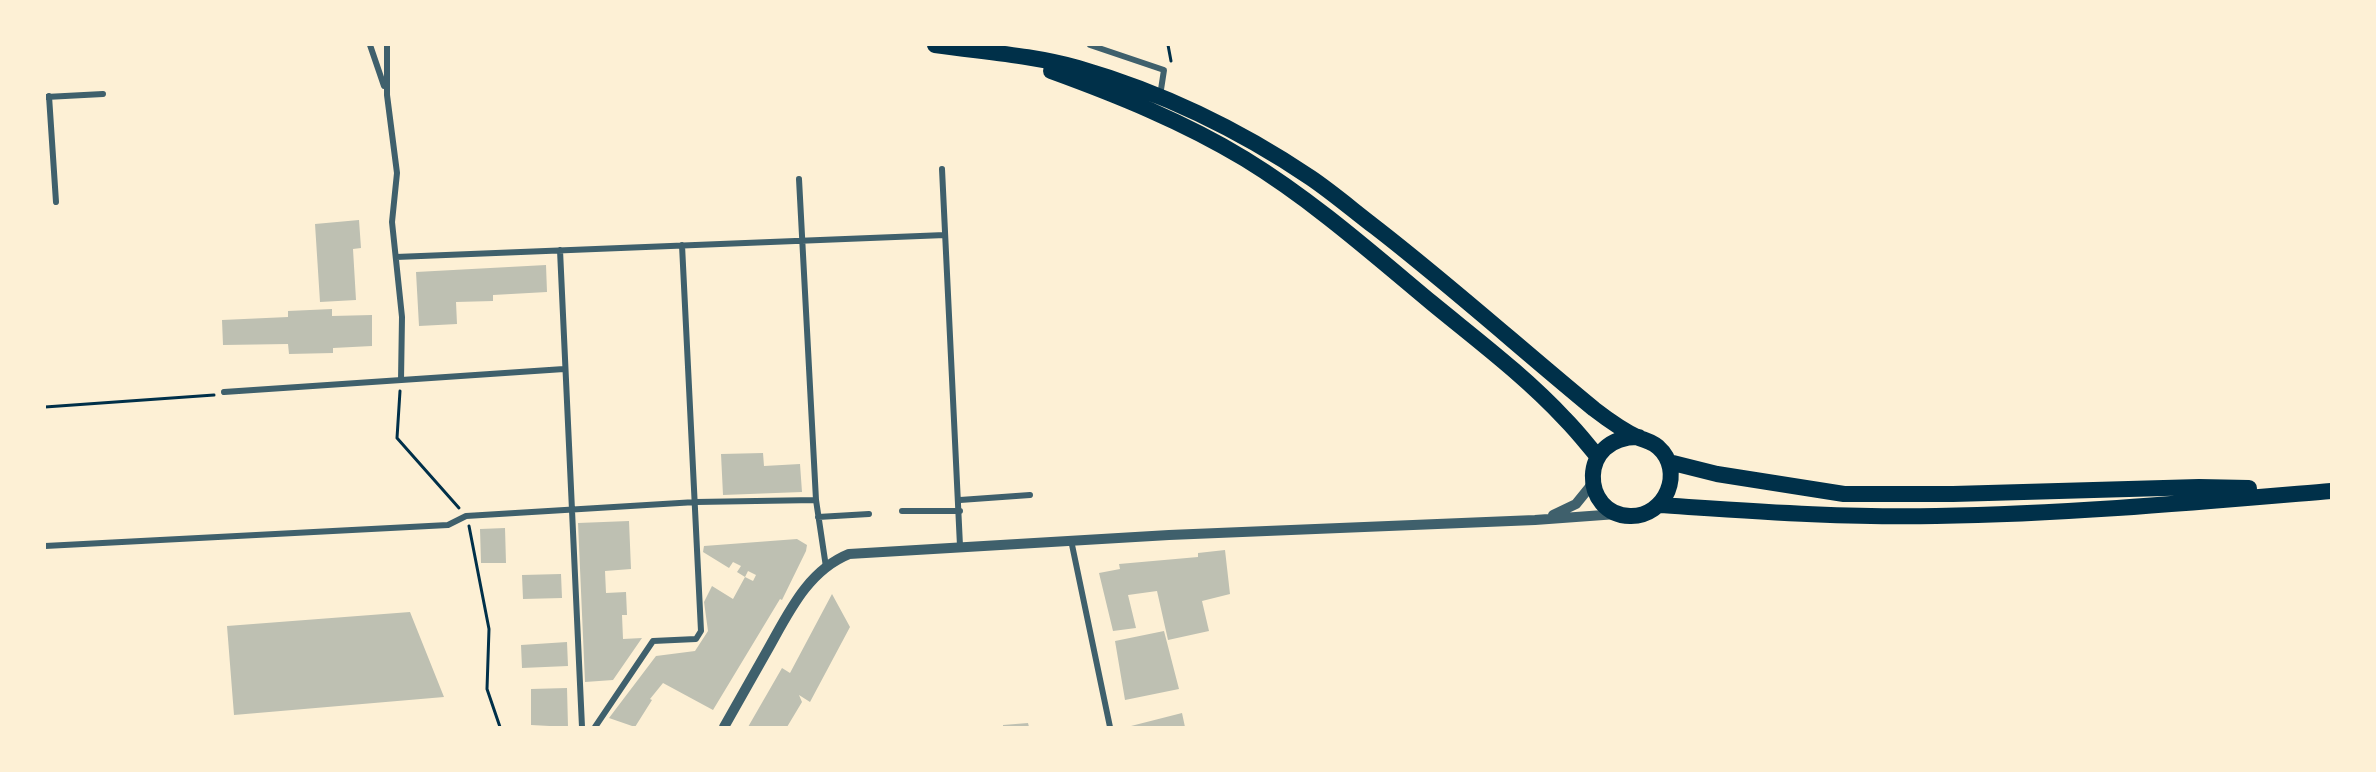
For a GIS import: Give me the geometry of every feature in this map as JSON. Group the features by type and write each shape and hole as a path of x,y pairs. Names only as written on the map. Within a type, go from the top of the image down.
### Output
{"highway":[{"path":"935,45 1051,62 1079,69 1160,97 1229,130 1312,179 1403,249 1596,411 1657,446 1669,462 1671,473 1671,485 1666,496 1659,505 1641,515 1621,514 1602,502 1593,483 1594,465 1605,447 1627,437 1639,437"},
{"path":"987,52 1080,82 1155,112 1244,159 1270,176 1330,219 1520,376 1566,419 1598,457"},
{"path":"1669,462 1717,474 1844,494 1953,494 2199,487 2331,490"},
{"path":"1659,505 1851,516 1937,516 2176,503 2331,490"}],"street":[{"path":"370,45 387,95"},
{"path":"387,45 387,95 397,173 392,222 402,317 401,380"},
{"path":"1090,45 1164,70 1160,97"},
{"path":"56,202 47,97 102,93"},
{"path":"942,169 960,500 960,546"},
{"path":"799,180 816,500 826,567"},
{"path":"396,257 945,234"},
{"path":"595,727 653,641 696,639 701,631 682,245"},
{"path":"560,250 582,727"},
{"path":"224,392 564,369"},
{"path":"1535,520 1576,504 1593,483"},
{"path":"960,500 1030,495"},
{"path":"45,546 448,525 466,516 571,509 696,502 816,500"},
{"path":"902,511 960,511"},
{"path":"818,517 869,514"},
{"path":"724,727 805,588 836,559 861,552 1621,514"},
{"path":"1071,540 1110,727"}],"path":[{"path":"401,380 397,438 466,516 489,629 487,689 500,727"},
{"path":"45,407 216,395 224,392"}],"building":[{"path":"359,220 361,248 353,249 356,300 320,302 315,224"},
{"path":"546,265 547,292 493,295 493,301 456,302 457,324 419,326 416,272"},
{"path":"332,309 332,316 372,315 372,346 333,348 333,353 289,354 288,344 223,345 222,320 288,317 288,311"},
{"path":"763,453 764,466 800,464 802,492 723,495 721,454"},
{"path":"629,521 631,569 605,571 606,593 626,592 627,615 622,615 623,639 642,638 613,680 585,682 578,523"},
{"path":"505,528 506,563 481,563 480,529"},
{"path":"797,539 807,545 782,600 780,599 713,710 663,683 650,699 652,700 635,727 609,718 656,656 695,651 708,631 704,602 712,586 733,599 745,577 737,572 741,566 733,562 729,568 703,552 704,546","holes":["748,571 756,575 753,581 745,577"]},
{"path":"1225,550 1230,594 1202,601 1209,631 1168,640 1157,591 1128,595 1136,628 1113,631 1099,573 1120,569 1119,564 1198,557 1198,553"},
{"path":"561,574 562,598 523,599 522,575"},
{"path":"832,594 850,627 810,702 799,695 802,702 787,727 748,727 782,668 790,673"},
{"path":"410,612 444,697 234,715 227,626"},
{"path":"1164,631 1179,689 1125,700 1115,641"},
{"path":"567,642 568,666 522,668 521,645"},
{"path":"567,688 568,727 531,725 531,689"},
{"path":"1182,713 1185,727 1131,727 1131,726"},
{"path":"1028,723 1029,727 1003,727 1003,725"}]}
